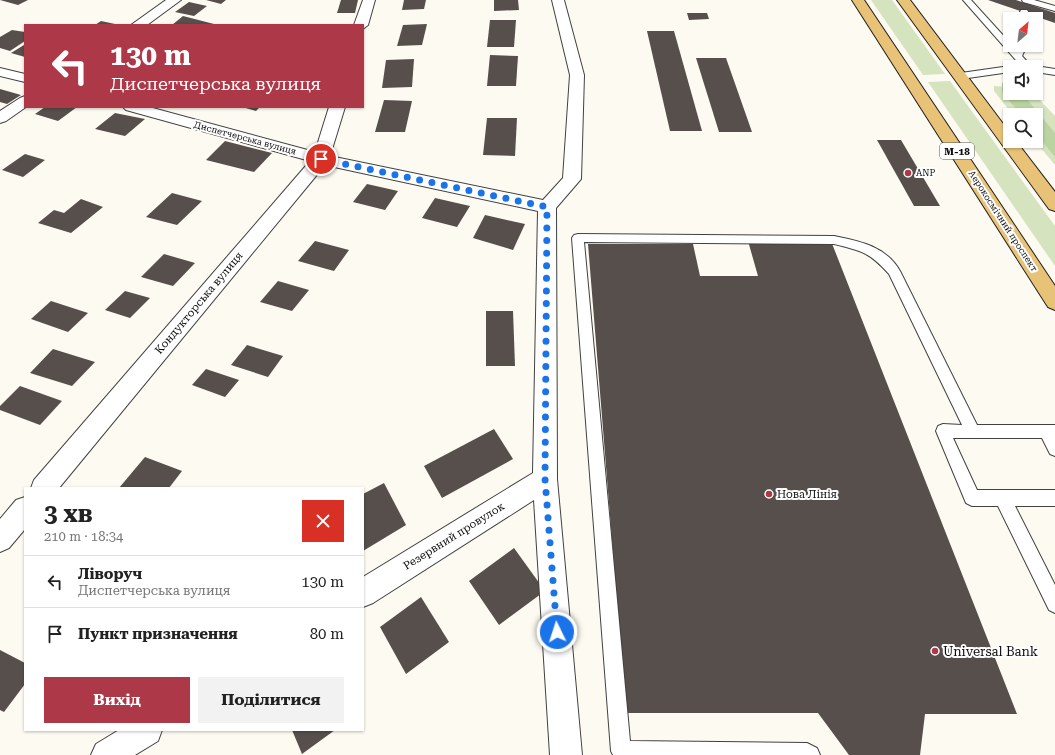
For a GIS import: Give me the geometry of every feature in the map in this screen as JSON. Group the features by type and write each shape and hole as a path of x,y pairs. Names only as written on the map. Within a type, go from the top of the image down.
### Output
{"main road":[{"name":"Аерокосмічний проспект","path":"858,0 1055,302"},
{"path":"903,0 961,76 1055,205"}],"street":[{"path":"139,24 175,0"},
{"path":"361,24 369,0"},
{"path":"558,0 577,75 572,178 547,207 545,479 566,755"},
{"path":"0,72 24,78"},
{"path":"0,118 24,102"},
{"name":"Диспетчерська вулиця","path":"135,108 321,159 547,207"},
{"name":"Кондукторська вулиця","path":"44,487 321,159 336,108"},
{"name":"Резервний провулок","path":"364,592 545,479"},
{"path":"0,539 24,510"},
{"path":"107,755 145,731"}],"lane":[{"path":"967,0 1021,60"},
{"path":"1026,0 1055,9"},
{"path":"1017,56 1019,52"},
{"path":"961,76 1003,70"},
{"path":"1043,71 1053,73"},
{"path":"810,755 807,753 622,751 578,238 834,240 861,246 880,255 894,271 973,431"},
{"path":"1055,449 1050,432 943,431 972,498 1055,498"},
{"path":"1003,498 1055,604"}],"green space":[{"path":"871,0 892,0 945,74 923,75"},
{"path":"950,81 1055,226 1055,266 928,82"},
{"path":"994,86 1003,87 1003,100 1040,100 1055,116 1055,165 1041,148 1043,148 1043,108 1007,108 994,91"},
{"path":"1009,100 1028,100 1034,108 1015,108"},
{"path":"1043,118 1055,133 1055,157 1043,142"}],"building":[{"path":"0,0 28,0 18,5"},
{"path":"206,0 226,0 221,4"},
{"path":"341,0 358,0 355,13 337,13"},
{"path":"404,0 426,0 424,9 402,10"},
{"path":"494,0 518,0 519,10 494,11"},
{"path":"988,0 1016,0 1055,13 1055,23 1043,19 1043,12 1023,12"},
{"path":"189,2 207,6 194,16 175,12"},
{"path":"687,13 707,13 709,19 689,20"},
{"path":"183,16 214,24 173,24"},
{"path":"490,20 516,20 514,47 487,47"},
{"path":"101,21 115,24 96,24"},
{"path":"427,24 422,45 397,46 403,25"},
{"path":"12,30 24,32 24,42 10,51 0,48 0,37"},
{"path":"647,31 674,31 702,131 670,131"},
{"path":"24,45 24,57 11,53"},
{"path":"490,55 518,56 516,86 487,86"},
{"path":"696,58 726,58 752,132 719,132"},
{"path":"414,59 412,87 382,88 386,60"},
{"path":"0,89 21,95 7,104 0,102"},
{"path":"384,100 412,101 405,132 375,132"},
{"path":"44,108 76,108 58,121 35,114"},
{"path":"246,108 259,108 256,111"},
{"path":"115,113 145,119 125,136 95,129"},
{"path":"487,118 517,118 515,156 483,155"},
{"name":"ANP","path":"877,140 901,140 940,206 914,206"},
{"path":"225,141 272,153 254,172 206,160"},
{"path":"25,154 45,160 23,177 2,170"},
{"path":"367,184 398,191 385,210 353,202"},
{"path":"172,193 202,201 177,225 146,217"},
{"path":"435,198 470,206 457,227 422,218"},
{"path":"81,199 103,207 71,233 38,223 54,210 64,213"},
{"path":"485,215 525,224 513,250 473,238"},
{"path":"315,241 349,250 334,271 298,261"},
{"name":"Нова Лінія","path":"748,241 831,241 1017,714 925,714 920,755 849,755 818,713 626,713 588,244 693,244 700,276 758,276"},
{"path":"164,254 195,263 173,286 141,277"},
{"path":"278,281 309,290 292,311 260,302"},
{"path":"125,291 150,298 130,318 105,310"},
{"path":"51,301 88,313 68,332 31,319"},
{"path":"486,311 513,311 515,366 486,366"},
{"path":"247,345 283,356 268,377 231,365"},
{"path":"53,349 95,362 72,386 30,373"},
{"path":"206,369 239,380 225,397 192,385"},
{"path":"20,386 62,401 40,425 0,410 0,406"},
{"path":"494,429 513,459 442,498 424,466"},
{"path":"145,457 182,471 170,487 120,487"},
{"path":"384,483 406,525 364,550 364,493"},
{"path":"514,548 545,591 499,625 469,581"},
{"path":"421,597 449,642 406,674 380,627"},
{"path":"0,650 24,662 24,685 4,712 0,710"},
{"path":"292,731 334,731 302,754"}],"place":[{"name":"ANP","path":"908,173"},
{"name":"Нова Лінія","path":"769,494"},
{"name":"Universal Bank","path":"935,651"}],"route":[{"path":"321,159 547,207 545,479 557,632"}]}
